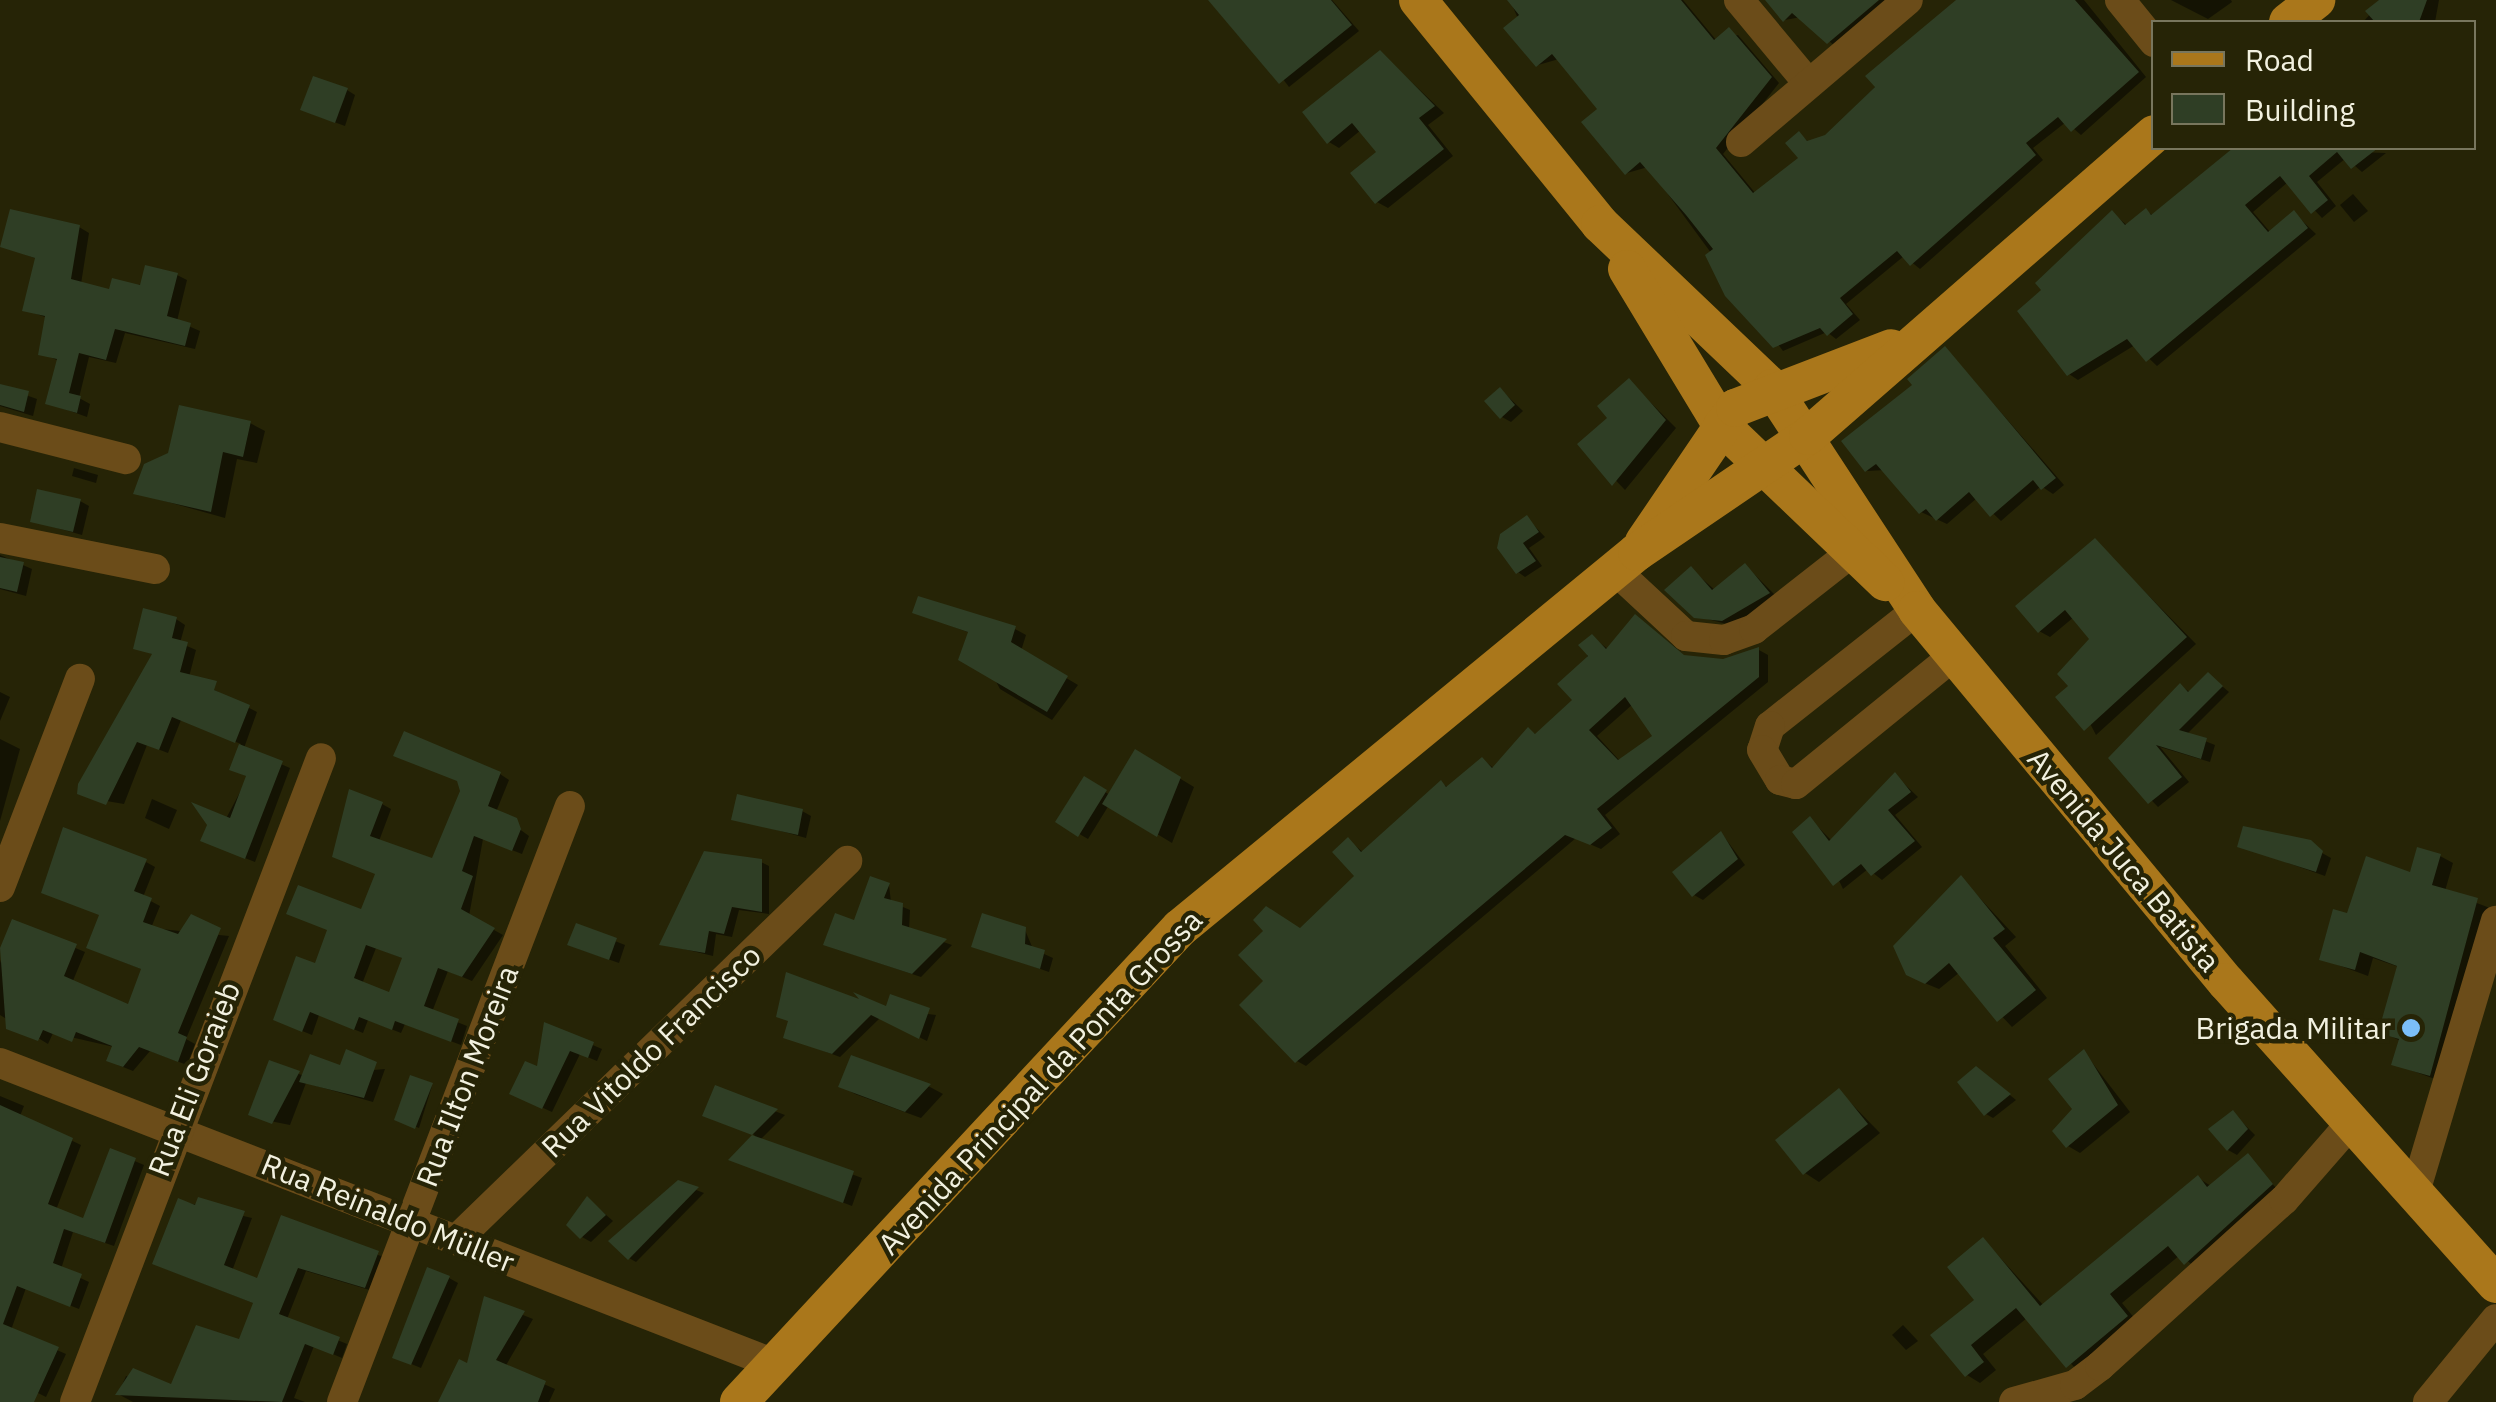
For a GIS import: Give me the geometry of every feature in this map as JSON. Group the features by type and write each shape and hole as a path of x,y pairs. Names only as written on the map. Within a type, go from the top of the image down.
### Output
{"main road":[{"name":"Avenida Juca Batista","path":"1418,0 1600,224 1772,388 1808,436 1917,610"},
{"path":"2291,20 2316,0"},
{"name":"Avenida Principal da Ponta Grossa","path":"739,1402 1180,928 1626,561 1762,473 1808,436 1904,344 2151,137"},
{"name":"Avenida Juca Batista","path":"1600,224 1722,426 1762,473 1917,610 2352,1122 2488,1269"},
{"name":"Avenida Principal da Ponta Grossa","path":"1626,561 1722,426 1772,388 1904,344"}],"street":[{"path":"1739,0 1809,84"},
{"path":"1741,142 1908,0"},
{"path":"2120,0 2151,38"},
{"path":"0,427 126,459"},
{"path":"0,538 155,569"},
{"path":"1626,561 1686,636 1724,640 1754,630 1851,553"},
{"path":"1917,610 1854,666 1770,726 1762,750 1780,780 1796,784 1955,654"},
{"path":"1854,666 1886,711"},
{"path":"0,887 80,679"},
{"name":"Rua Eli Goraieb","path":"75,1402 173,1128 320,758"},
{"name":"Rua Ilton Moreira","path":"342,1402 570,806"},
{"name":"Rua Vitoldo Francisco","path":"456,1240 847,861"},
{"path":"2414,1192 2490,959 2496,921"},
{"name":"Rua Reinaldo Müller","path":"0,1063 775,1364"},
{"path":"2014,1402 2075,1385 2100,1366 2284,1200 2352,1122"},
{"path":"2428,1402 2496,1319"}],"building":[{"path":"1208,0 1331,0 1352,25 1279,84"},
{"path":"1507,0 1681,0 1714,40 1729,27 1772,77 1716,148 1753,193 1798,158 1785,143 1799,131 1807,141 1825,135 1875,87 1865,76 1956,0 2075,0 2139,72 2071,132 2058,117 2026,143 2036,155 1910,266 1897,251 1840,298 1853,314 1827,336 1820,328 1773,348 1725,296 1705,255 1713,249 1686,215 1640,162 1625,175 1581,122 1597,109 1552,54 1536,67 1503,28 1519,15"},
{"path":"1765,0 1879,0 1827,44 1792,13 1783,22"},
{"path":"2379,0 2427,0 2420,20 2373,20 2365,11"},
{"path":"1380,50 1435,106 1419,118 1444,149 1375,204 1350,173 1376,152 1352,123 1327,144 1302,112"},
{"path":"313,76 348,88 335,123 300,110"},
{"path":"2231,150 2375,150 2351,169 2337,152 2309,176 2328,200 2311,214 2280,176 2245,205 2268,232 2294,210 2308,228 2146,362 2127,339 2067,376 2017,311 2041,290 2035,283 2112,210 2125,225 2146,208 2151,215"},
{"path":"10,209 80,225 71,279 109,289 112,278 140,285 145,265 178,273 167,316 191,323 185,346 115,329 106,360 79,353 69,393 81,396 77,413 45,404 57,359 38,355 45,316 22,311 35,258 0,247"},
{"path":"1945,346 2056,478 2041,490 2033,480 1990,517 1969,492 1936,521 1926,509 1919,514 1876,464 1865,472 1841,441 1912,385 1907,379"},
{"path":"1629,378 1666,420 1612,486 1577,444 1607,418 1597,406"},
{"path":"0,384 29,391 24,412 0,405"},
{"path":"1500,387 1515,405 1500,419 1484,401"},
{"path":"179,405 251,421 243,457 223,452 211,512 133,494 144,464 168,453"},
{"path":"37,489 81,499 73,532 30,522"},
{"path":"1527,515 1539,532 1523,543 1536,561 1516,574 1497,548 1500,534"},
{"path":"2095,538 2187,637 2084,731 2055,697 2068,686 2057,674 2089,639 2065,610 2038,633 2015,606"},
{"path":"0,557 24,562 17,592 0,588"},
{"path":"1745,563 1770,593 1722,621 1694,618 1664,590 1691,566 1712,590"},
{"path":"918,596 1016,626 1011,642 1068,676 1047,712 958,660 968,632 912,613"},
{"path":"143,608 177,617 172,638 188,642 180,672 217,681 214,690 250,705 235,743 172,717 159,750 137,742 106,805 77,794 78,784 152,654 133,649"},
{"path":"1635,614 1684,655 1723,659 1759,647 1759,677 1597,809 1612,828 1590,845 1565,835 1295,1063 1239,1005 1263,981 1238,955 1263,931 1253,920 1266,906 1300,928 1354,876 1332,852 1348,837 1361,852 1441,780 1446,787 1482,757 1492,768 1528,727 1535,734 1572,700 1557,684 1588,656 1578,645 1592,634 1606,649","holes":["1625,697 1652,736 1618,760 1589,730"]},
{"path":"2208,672 2223,686 2179,730 2207,738 2201,759 2156,745 2182,777 2148,804 2108,758 2180,683 2188,692"},
{"path":"404,731 501,772 488,806 517,818 521,829 512,851 474,836 462,871 473,876 461,909 495,928 462,977 438,968 424,1006 459,1019 451,1042 395,1021 392,1030 359,1017 354,1030 310,1012 302,1032 273,1020 296,956 315,963 327,930 286,914 298,885 361,909 375,874 332,857 349,789 383,802 370,836 432,858 460,791 457,781 393,756","holes":["366,945 402,958 389,992 354,978"]},
{"path":"239,744 283,761 245,859 200,841 207,825 191,802 230,818 246,776 229,770"},
{"path":"1135,749 1181,777 1157,837 1102,804"},
{"path":"1895,772 1911,792 1888,810 1915,841 1871,876 1861,864 1833,886 1792,832 1810,816 1829,841"},
{"path":"1084,776 1107,790 1078,837 1055,822"},
{"path":"737,794 803,809 798,835 731,820"},
{"path":"2243,826 2311,840 2323,851 2316,872 2237,847"},
{"path":"63,827 147,859 134,891 152,898 143,922 178,934 191,914 221,928 178,1033 187,1037 178,1062 139,1047 123,1067 106,1061 112,1046 76,1032 72,1042 43,1030 38,1041 6,1029 0,948 12,919 77,944 64,976 128,1004 141,969 86,948 99,915 41,893"},
{"path":"1721,831 1738,859 1692,897 1672,872"},
{"path":"2417,847 2441,854 2432,885 2478,898 2430,1076 2391,1065 2399,1039 2378,1033 2397,966 2360,952 2355,970 2319,960 2333,909 2347,913 2366,856 2410,872"},
{"path":"704,851 762,859 762,912 732,907 724,934 709,931 705,953 659,945"},
{"path":"1961,875 2005,929 1993,938 2036,990 1997,1022 1949,963 1925,984 1906,975 1893,946"},
{"path":"870,876 890,883 884,898 903,903 902,925 947,939 912,974 823,945 835,913 854,920"},
{"path":"982,913 1026,927 1025,944 1045,950 1040,969 971,947"},
{"path":"576,923 617,938 609,960 567,945"},
{"path":"786,972 886,1006 890,994 930,1008 919,1039 871,1015 832,1054 783,1038 788,1021 776,1017"},
{"path":"544,1022 594,1042 588,1058 570,1051 542,1109 509,1094 525,1061 537,1066"},
{"path":"346,1049 377,1062 364,1098 299,1082 310,1054 340,1065"},
{"path":"2084,1049 2118,1105 2066,1148 2052,1131 2072,1109 2048,1079"},
{"path":"851,1055 931,1084 905,1112 838,1087"},
{"path":"269,1060 300,1071 272,1124 248,1115"},
{"path":"1976,1066 2011,1094 1984,1116 1957,1082"},
{"path":"410,1075 433,1083 415,1129 394,1120"},
{"path":"715,1085 778,1109 752,1135 702,1116"},
{"path":"1839,1088 1868,1124 1803,1175 1775,1140"},
{"path":"0,1105 73,1138 48,1204 83,1218 110,1148 136,1158 105,1243 64,1229 53,1263 82,1274 70,1307 17,1286 3,1324 59,1347 34,1402 0,1402"},
{"path":"2233,1110 2248,1129 2227,1151 2208,1129"},
{"path":"752,1135 854,1171 843,1203 728,1160"},
{"path":"2248,1153 2273,1184 2184,1265 2168,1246 2110,1294 2128,1316 2066,1368 2016,1308 1971,1345 1984,1362 1965,1377 1930,1335 1974,1300 1947,1267 1983,1237 2040,1306 2198,1175 2207,1187"},
{"path":"678,1180 699,1187 628,1260 608,1241"},
{"path":"587,1196 606,1215 580,1239 566,1225"},
{"path":"198,1197 245,1211 224,1265 257,1278 281,1215 379,1251 365,1288 298,1268 279,1314 340,1337 333,1355 305,1344 282,1402 115,1395 133,1368 171,1384 196,1325 239,1339 253,1303 152,1264 178,1198 195,1205"},
{"path":"427,1267 450,1276 411,1365 392,1358"},
{"path":"484,1296 525,1311 496,1360 546,1381 538,1402 438,1402 459,1359 467,1363"}],"place":[{"name":"Brigada Militar","path":"2411,1028"}]}
